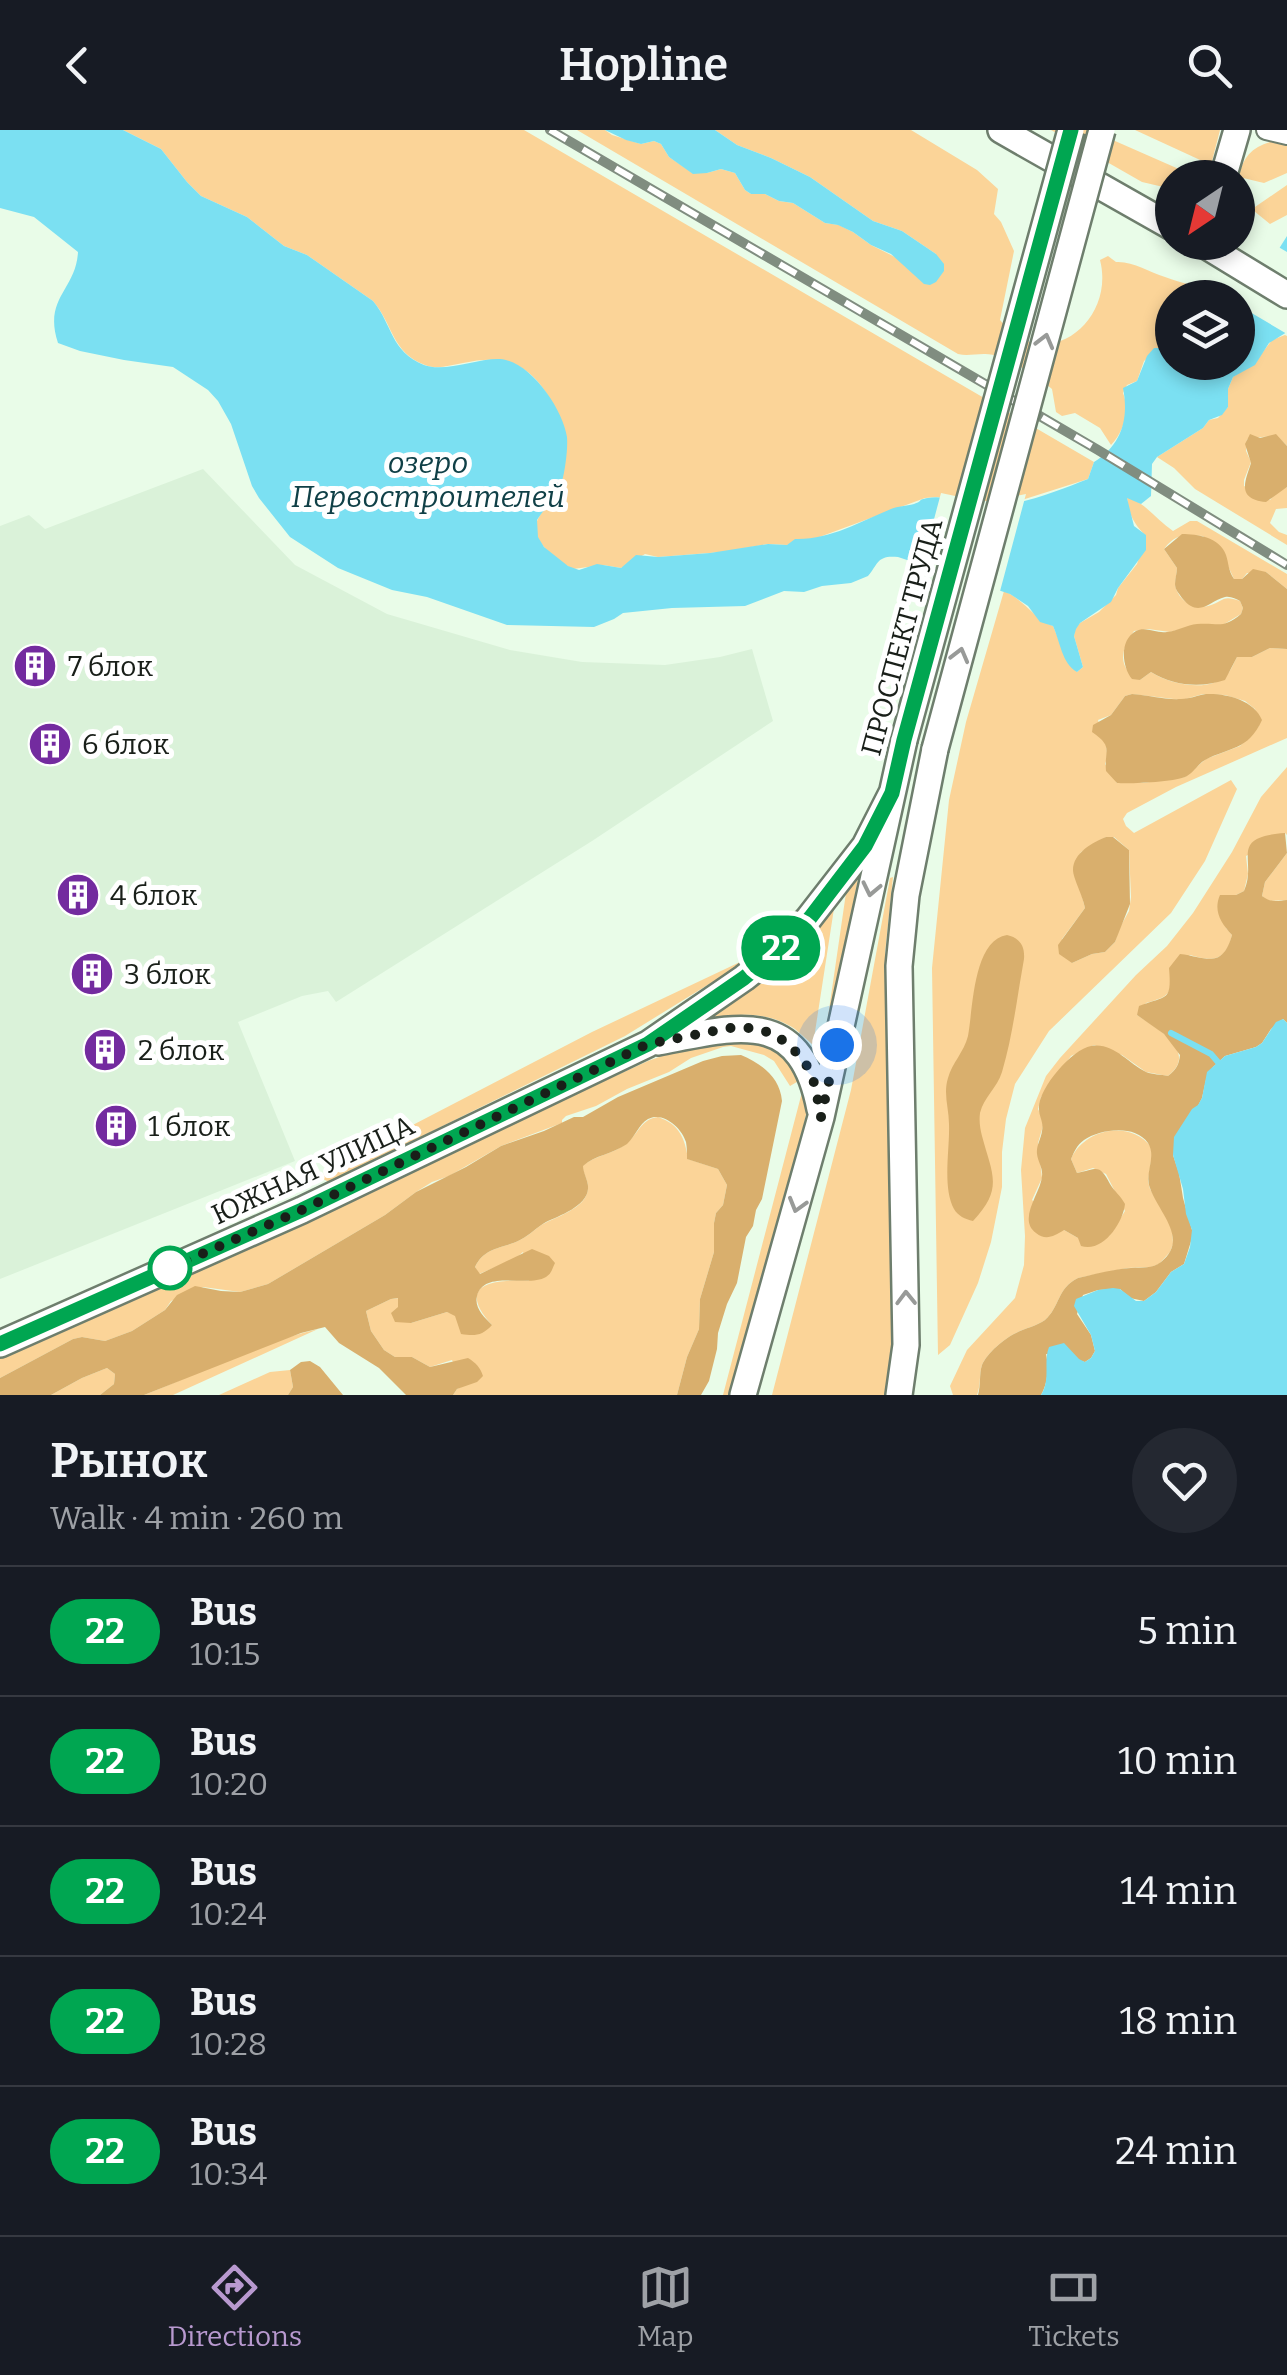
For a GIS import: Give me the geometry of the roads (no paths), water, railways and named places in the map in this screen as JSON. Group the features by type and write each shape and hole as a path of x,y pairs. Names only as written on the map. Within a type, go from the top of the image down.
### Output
{"main road":[{"path":"1001,130 1155,217"},
{"name":"ПРОСПЕКТ ТРУДА","path":"744,1395 821,1117 904,740 1071,130"},
{"path":"899,1395 906,1344 899,966 906,895 935,749 1102,130"},
{"path":"1228,160 1236,130"},
{"path":"1230,260 1287,294"},
{"path":"648,1044 744,978 784,945 810,918 865,846 892,793"},
{"path":"648,1044 729,1028 772,1033 791,1046 807,1066 821,1117"},
{"name":"ЮЖНАЯ УЛИЦА","path":"0,1344 302,1210 648,1044"}],"street":[{"path":"1266,130 1287,135"}],"water":[{"name":"озеро Первостроителей","path":"0,130 123,130 161,149 201,196 247,217 284,246 307,255 373,301 398,345 413,359 442,367 500,359 523,368 552,401 567,437 562,482 537,520 538,537 544,547 579,570 597,564 621,568 636,555 658,557 787,545 795,539 832,533 924,499 1002,505 1040,497 1088,479 1094,462 1111,447 1121,430 1125,410 1123,388 1137,381 1154,348 1155,380 1232,380 1228,407 1222,415 1157,457 1152,464 1151,496 1141,504 1127,498 1134,526 1146,535 1146,550 1111,602 1076,629 1074,636 1083,667 1077,672 1065,658 1053,626 1040,622 1028,606 1010,594 898,557 882,559 868,576 851,583 804,592 784,591 745,606 623,613 594,627 507,625 427,597 392,590 338,568 290,537 252,486 231,424 208,390 173,367 80,351 58,343 54,328 57,304 72,276 78,252 34,217 0,208"},
{"path":"605,130 715,130 737,145 810,177 873,221 902,231 936,254 944,271 936,282 924,284 891,254 853,232 825,223 793,203 751,194 735,173 721,169 693,174 669,157 661,144 641,144"},
{"name":"озеро Первостроителей","path":"1287,236 1287,332 1269,343 1255,365 1255,287"},
{"path":"1283,1019 1287,1023 1287,1395 1041,1395 1049,1347 1064,1343 1085,1362 1095,1351 1091,1335 1074,1306 1076,1299 1113,1288 1136,1301 1144,1301 1184,1264 1192,1230 1173,1155 1174,1137 1202,1098 1207,1072 1225,1056 1262,1043 1276,1022"}],"waterway":[{"path":"1171,1033 1211,1054 1223,1068"}],"railway":[{"path":"550,130 1287,565"}],"place":[{"name":"7 блок","path":"35,666"},
{"name":"6 блок","path":"50,744"},
{"name":"4 блок","path":"78,895"},
{"name":"3 блок","path":"92,974"},
{"name":"2 блок","path":"105,1050"},
{"name":"1 блок","path":"116,1126"}]}
